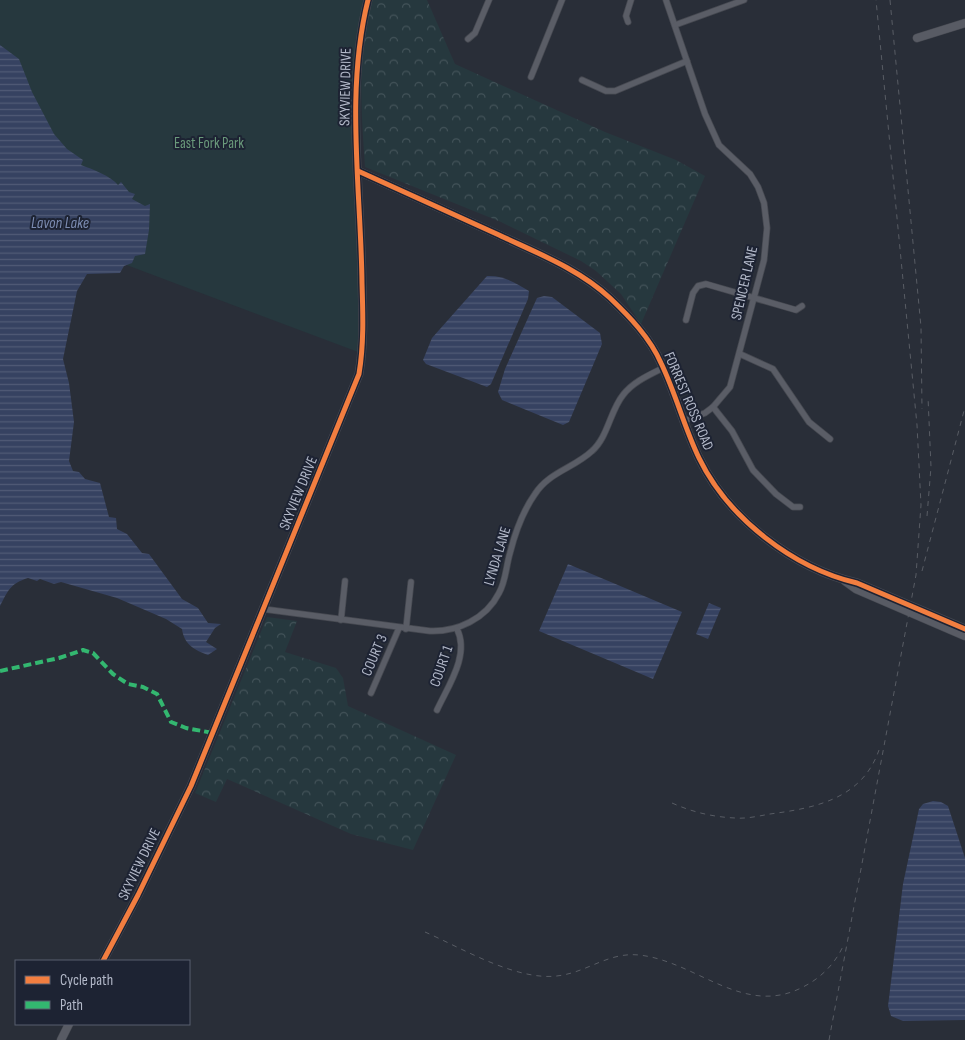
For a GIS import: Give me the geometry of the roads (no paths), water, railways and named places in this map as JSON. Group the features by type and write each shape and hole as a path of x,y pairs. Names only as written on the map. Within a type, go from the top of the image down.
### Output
{"street":[{"name":"SKYVIEW DRIVE","path":"104,960 138,895 191,786 359,374 363,320 356,81 360,36 368,0"},
{"path":"468,39 475,34 489,0"},
{"path":"531,77 562,0"},
{"path":"628,22 626,16 631,0"},
{"name":"SPENCER LANE","path":"666,0 705,114 719,145 750,174 758,187 764,203 767,228 764,260 730,387 713,407 705,413 684,421"},
{"path":"675,26 744,0"},
{"path":"916,38 965,23"},
{"path":"582,80 606,90 615,91 687,61"},
{"name":"FORREST ROSS ROAD","path":"358,171 559,263 582,276 625,312 652,347 664,368 700,460 712,480 744,520 777,547 841,579 857,582 910,610"},
{"path":"686,320 693,293 698,286 706,284 796,310 802,306"},
{"path":"740,354 773,368 809,422 830,439"},
{"name":"LYNDA LANE","path":"457,629 488,608 500,593 515,537 529,504 540,486 555,474 582,460 594,449 623,394 637,382 664,368"},
{"path":"713,407 732,431 753,470 792,507 800,507"},
{"path":"341,620 345,581"},
{"path":"406,629 412,582"},
{"path":"264,609 406,629 437,631 457,629"},
{"path":"910,610 965,629"},
{"path":"910,610 965,636"},
{"name":"COURT 3","path":"371,693 399,628"},
{"name":"COURT 1","path":"437,710 461,653 461,638 457,629"},
{"path":"61,1040 68,1025"}],"water":[{"name":"Lavon Lake","path":"0,45 19,59 32,92 54,134 67,149 83,160 81,165 106,176 118,185 121,182 129,192 135,194 132,199 145,206 150,204 149,230 145,254 135,256 132,263 124,266 120,273 87,274 77,291 63,359 69,383 74,422 69,461 73,471 79,472 85,479 100,483 109,517 116,518 117,529 127,534 142,553 149,554 182,599 198,608 208,623 221,624 215,628 206,642 217,649 208,655 190,646 185,639 182,629 166,619 117,598 61,582 54,584 40,579 37,581 28,578 22,580 11,588 0,606"},
{"path":"487,276 504,278 529,291 528,299 491,384 487,387 426,364 423,360 432,338"},
{"path":"544,296 552,297 600,333 602,344 569,422 563,425 502,400 498,392 505,369 537,298"},
{"path":"568,564 682,612 653,679 539,631"},
{"path":"709,603 721,608 708,639 696,634"},
{"path":"933,801 941,802 948,806 965,858 965,1020 903,1021 891,1016 888,1006 903,884 919,809 923,804"}],"railway":[{"path":"829,1040 916,575 921,505 917,425 876,0"},
{"path":"890,0 921,327 922,409"},
{"path":"927,516 931,467 928,397"},
{"path":"922,571 965,407"},
{"path":"672,803 703,814 739,818 820,804 849,790 861,780 871,767 879,750"},
{"path":"425,932 493,963 529,974 563,975 619,956 639,955 660,959 720,985 740,992 761,996 781,995 810,983 832,964 844,944"}],"park label":[{"name":"East Fork Park","path":"209,143"}]}
